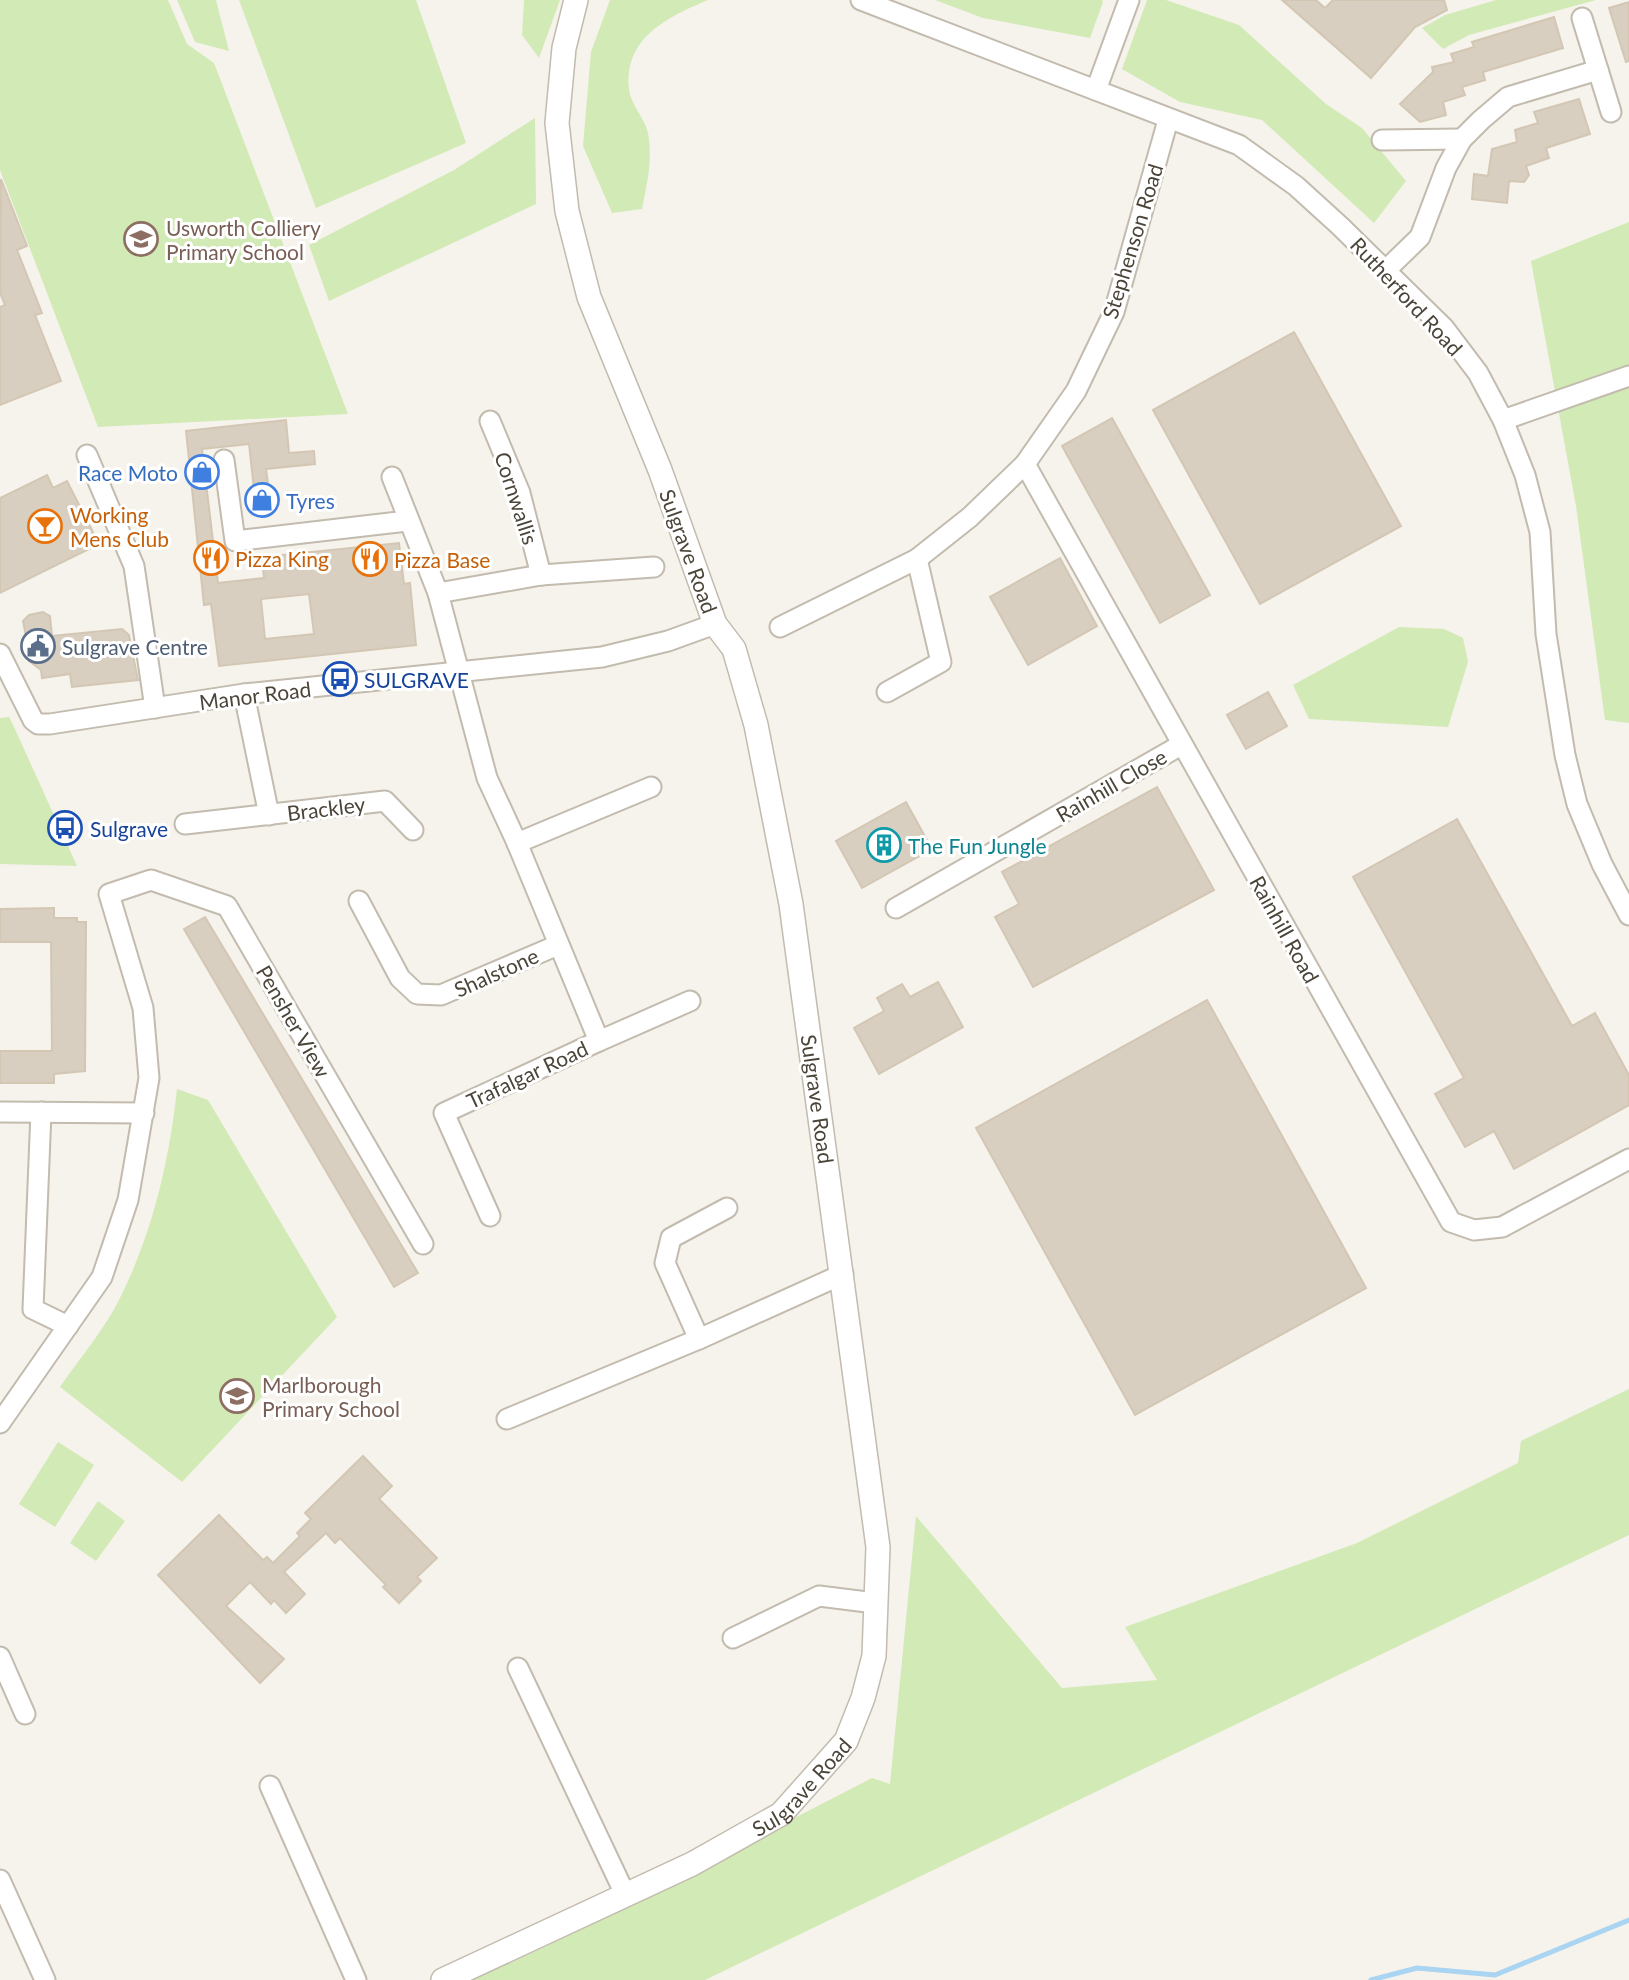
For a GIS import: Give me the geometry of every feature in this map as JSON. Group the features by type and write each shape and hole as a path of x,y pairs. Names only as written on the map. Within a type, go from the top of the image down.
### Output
{"street":[{"name":"Sulgrave Road","path":"443,1980 692,1864 781,1814 807,1788 846,1741 863,1698 874,1656 878,1547 791,904 756,725 734,649 715,624 660,470 589,297 567,211 557,123 564,48 576,0"},
{"name":"Rutherford Road","path":"861,0 1239,145 1296,186 1444,328 1478,373 1503,421 1525,475 1540,532 1546,634 1568,768 1587,828 1629,915"},
{"path":"1096,90 1129,0"},
{"path":"1582,18 1611,112"},
{"path":"1386,270 1420,237 1446,168 1462,139 1508,97 1598,70"},
{"name":"Stephenson Road","path":"780,627 917,559 970,517 1025,464 1076,391 1114,312 1168,120"},
{"path":"1382,139 1462,139"},
{"path":"1503,421 1629,376"},
{"name":"Cornwallis","path":"490,421 520,493 541,575"},
{"path":"88,455 134,566 155,708"},
{"path":"224,460 235,541 407,521"},
{"name":"Rainhill Road","path":"1025,464 1451,1223 1474,1230 1502,1227 1629,1159"},
{"name":"Trafalgar Road","path":"392,477 407,521 438,593 487,779 517,843 598,1041"},
{"path":"887,692 942,662 917,559"},
{"name":"Cornwallis","path":"438,593 541,575 654,567"},
{"name":"Manor Road","path":"0,654 33,720 38,724 244,694 602,657 668,641 715,624"},
{"name":"Brackley","path":"244,694 269,815"},
{"name":"Rainhill Close","path":"896,908 1181,745"},
{"path":"517,843 651,787"},
{"name":"Brackley","path":"185,824 385,801 413,830"},
{"name":"Pensher View","path":"144,1113 149,1078 143,1008 108,894 151,880 227,906 423,1244"},
{"name":"Shalstone","path":"359,901 400,978 417,994 441,995 558,945"},
{"name":"Trafalgar Road","path":"490,1216 444,1113 690,1001"},
{"path":"0,1112 144,1113 128,1200 102,1278 0,1423"},
{"path":"41,1112 33,1309 68,1326"},
{"path":"699,1339 665,1263 671,1238 727,1208"},
{"path":"507,1419 699,1339 843,1274"},
{"path":"733,1638 819,1595 875,1603"},
{"path":"0,1657 25,1714"},
{"path":"518,1668 625,1894"},
{"path":"270,1786 356,1980"},
{"path":"0,1880 45,1980"}],"green space":[{"name":"Usworth Colliery Primary School","path":"0,0 168,0 187,44 214,63 348,414 98,427 0,170"},
{"path":"177,0 216,0 229,51 195,42"},
{"path":"239,0 416,0 466,143 316,208"},
{"path":"524,0 560,0 539,58 522,35"},
{"path":"610,0 708,0 678,14 652,31 641,42 634,56 629,71 629,89 648,133 649,171 642,209 612,213 583,146 591,52"},
{"path":"935,0 1103,2 1090,38 983,18"},
{"path":"1147,0 1166,0 1239,25 1326,104 1362,128 1406,181 1374,223 1262,120 1180,102 1122,69"},
{"path":"1496,0 1596,0 1469,35 1443,49 1422,28 1445,15"},
{"path":"535,118 536,204 329,301 309,245 454,170"},
{"path":"1629,222 1629,723 1605,720 1576,506 1531,261"},
{"path":"1399,627 1444,629 1463,638 1468,662 1448,727 1309,719 1293,685"},
{"path":"9,717 77,866 0,864 0,718"},
{"path":"177,1089 208,1100 337,1317 182,1482 60,1387 112,1313 130,1277 150,1225 164,1171"},
{"path":"1629,1389 1629,1535 705,1980 472,1980 549,1945 872,1778 890,1784 916,1516 1062,1688 1157,1680 1125,1627 1357,1543 1518,1463 1521,1441"},
{"path":"58,1442 94,1465 55,1527 19,1504"},
{"path":"98,1501 125,1521 96,1561 70,1543"}],"building":[{"path":"1282,0 1316,0 1325,8 1333,0 1444,0 1447,10 1415,27 1371,78"},
{"path":"1629,2 1629,61 1626,62 1609,8"},
{"path":"1554,17 1563,48 1483,72 1485,80 1462,87 1465,95 1443,102 1446,115 1420,122 1400,104 1433,72 1432,67 1454,62 1451,54 1474,47 1472,42"},
{"path":"1579,99 1590,134 1546,148 1549,158 1526,166 1529,175 1524,182 1509,181 1507,203 1472,199 1474,174 1488,176 1492,149 1517,142 1515,130 1538,123 1534,112"},
{"path":"1,179 27,246 17,250 42,313 35,315 61,381 0,405 0,307 5,305 0,293"},
{"path":"1294,332 1401,526 1260,604 1153,410"},
{"path":"1112,418 1210,595 1160,623 1062,446"},
{"path":"286,420 289,453 314,451 315,464 266,469 272,514 257,516 249,444 202,449 218,583 264,578 262,560 282,555 399,543 404,584 410,583 416,645 219,666 211,604 204,605 186,431","holes":["309,594 314,634 265,639 261,599"]},
{"name":"Working Mens Club","path":"47,475 53,488 67,481 99,544 0,593 0,498"},
{"path":"1060,558 1097,626 1028,665 990,597"},
{"path":"43,612 50,616 52,636 122,629 129,635 138,680 72,687 70,674 42,678 41,670 29,661 29,653 23,650 22,642 26,636 23,621 29,615"},
{"path":"1268,692 1287,726 1246,749 1227,715"},
{"path":"1157,787 1214,890 1033,987 995,917 1019,904 1002,872"},
{"name":"The Fun Jungle","path":"906,802 932,849 862,888 836,841"},
{"path":"1457,819 1572,1026 1595,1013 1629,1075 1629,1105 1514,1169 1494,1131 1465,1147 1435,1094 1464,1078 1353,877"},
{"path":"54,908 54,918 77,918 77,922 86,922 85,1071 54,1074 54,1083 0,1083 0,1051 52,1051 51,942 0,942 0,909"},
{"path":"205,917 418,1273 394,1287 184,929"},
{"path":"938,982 963,1027 879,1074 854,1028 884,1011 877,998 902,984 910,997"},
{"path":"1207,1000 1366,1288 1135,1415 976,1128"},
{"path":"363,1456 392,1486 379,1499 437,1558 417,1577 421,1581 399,1603 383,1587 386,1585 340,1538 335,1543 326,1533 284,1572 305,1594 286,1613 274,1600 271,1604 250,1582 226,1606 284,1659 260,1683 158,1575 219,1515 263,1560 267,1557 273,1563 300,1536 297,1533 311,1519 305,1513"}],"waterway":[{"path":"1371,1980 1417,1968 1495,1975 1629,1920"}],"place":[{"name":"Usworth Colliery Primary School","path":"141,239"},
{"name":"Race Moto","path":"202,472"},
{"name":"Tyres","path":"262,500"},
{"name":"Working Mens Club","path":"45,526"},
{"name":"Pizza King","path":"211,558"},
{"name":"Pizza Base","path":"370,559"},
{"name":"Sulgrave Centre","path":"38,646"},
{"name":"SULGRAVE","path":"340,679"},
{"name":"Sulgrave","path":"65,828"},
{"name":"The Fun Jungle","path":"884,845"},
{"name":"Marlborough Primary School","path":"237,1396"}]}
